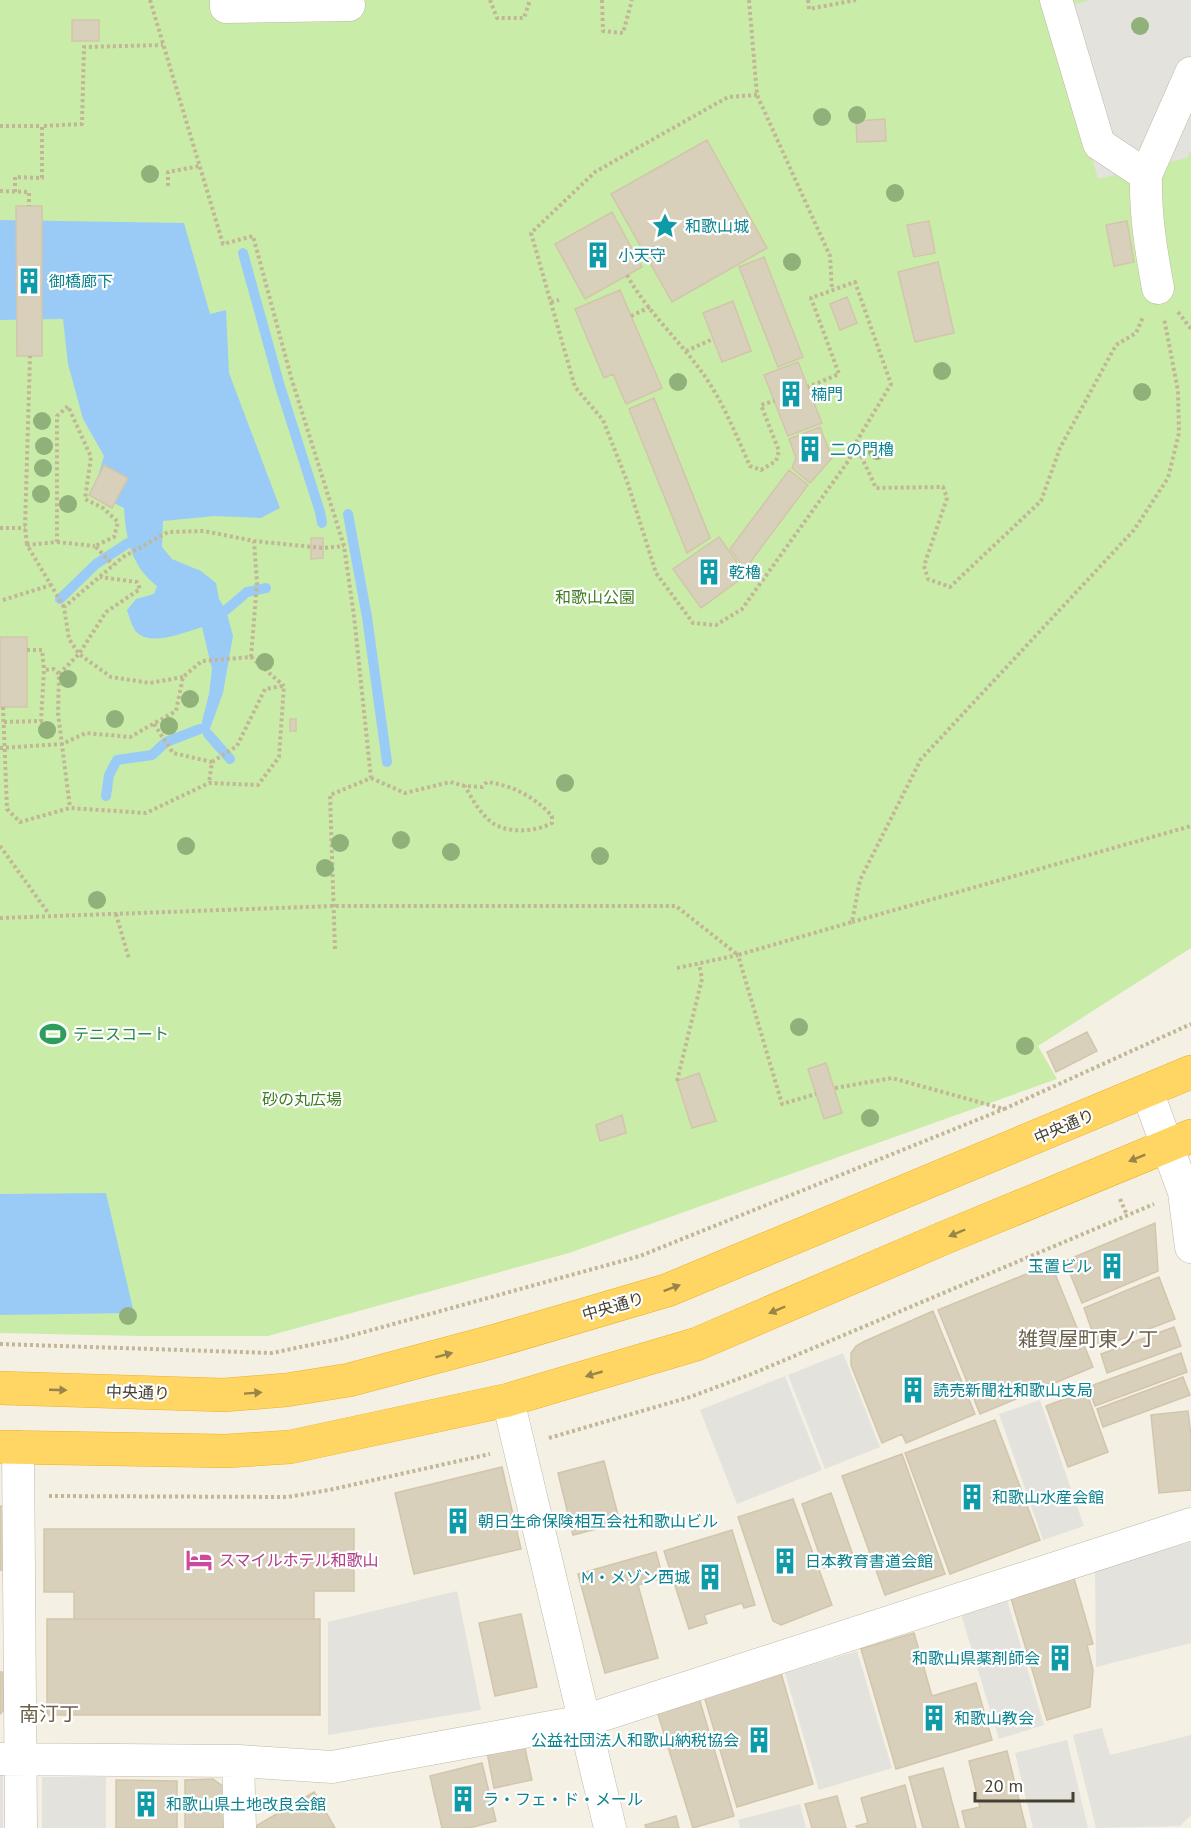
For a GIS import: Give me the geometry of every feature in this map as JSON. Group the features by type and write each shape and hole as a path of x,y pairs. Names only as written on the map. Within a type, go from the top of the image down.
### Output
{"highway":[{"name":"中央通り","path":"0,1388 224,1395 286,1390 349,1380 495,1341 668,1290 1191,1072"},
{"path":"9,1447 226,1451 290,1447 508,1400 697,1344 1180,1141"}],"street":[{"path":"226,0 226,7 349,5"},
{"path":"1056,0 1099,144 1146,175"},
{"path":"1158,288 1145,207 1146,175 1191,73"},
{"path":"1148,1090 1180,1141 1191,1247"},
{"path":"508,1400 610,1828"},
{"path":"9,1447 10,1759 21,1828"},
{"path":"10,1759 238,1761 332,1767 584,1721 1191,1524"},
{"path":"238,1761 240,1828"}],"path":[{"path":"150,0 223,244 253,236 291,377 344,546 354,616 371,778"},
{"path":"490,0 497,18 524,18 530,0"},
{"path":"602,0 603,31 623,33 632,0"},
{"path":"749,0 757,95 830,256 832,289"},
{"path":"808,0 809,9 856,0"},
{"path":"0,126 82,124 84,46 163,45"},
{"path":"757,95 728,97 595,172 531,233 575,387 603,420 627,481 656,573 693,623 716,625 742,609 849,460 855,444 891,384 855,282 811,298 839,374 808,387"},
{"path":"15,192 15,177 42,178 42,126"},
{"path":"168,186 168,172 200,166"},
{"path":"0,191 29,192 29,206"},
{"path":"627,275 636,291 703,373 750,466 761,470 776,461 779,450 761,405 774,400"},
{"path":"852,922 860,880 921,759 1134,530 1168,478 1179,433 1178,391 1158,288"},
{"path":"551,302 559,300"},
{"path":"631,316 650,307"},
{"path":"855,444 876,488 943,488 947,498 924,566 928,579 950,587 1041,501 1060,448 1116,345 1136,333"},
{"path":"686,351 713,339"},
{"path":"30,356 25,528 27,545 64,607 69,639 79,654 111,677 150,683 183,677 202,661 251,657 284,686"},
{"path":"27,545 57,542 95,546 114,537 118,522 103,505 85,499 91,457 68,406 57,416 57,542"},
{"path":"0,528 25,528"},
{"path":"64,607 123,557 168,532 204,531 254,541 323,548 344,546"},
{"path":"251,657 257,583 254,541"},
{"path":"95,546 113,565"},
{"path":"70,808 58,713 59,674 79,654 106,612 140,589 137,582 99,577"},
{"path":"3,600 51,585"},
{"path":"4,722 41,721 44,670 42,650 27,651"},
{"path":"44,670 54,669 59,674"},
{"path":"2,748 63,744 86,733 130,737 176,711 183,677"},
{"path":"154,724 172,753 212,762 237,746 265,689 284,686"},
{"path":"3,707 2,748 7,809 20,822 70,808 146,813 209,783 258,785 279,757 284,686"},
{"path":"209,783 212,762"},
{"path":"335,950 330,795 371,778 405,793 450,782 482,787 486,782 503,784 546,808 552,816 552,824 531,830 511,829 492,823 478,807 465,786"},
{"path":"677,968 738,955 1191,826"},
{"path":"0,846 50,915"},
{"path":"0,918 333,906 676,906 738,955 782,1104 816,1094"},
{"path":"116,914 129,959"},
{"path":"677,1081 702,979 699,964"},
{"path":"0,1344 272,1353 339,1339 640,1256 1004,1108 1191,1024"},
{"path":"835,1088 892,1078 1004,1108"}],"green space":[{"name":"和歌山公園","path":"0,0 1191,0 1191,948 1038,1046 1057,1079 569,1253 268,1336 0,1333"}],"shaded area":[{"path":"1090,0 1191,0 1191,151 1187,158 1098,179 1050,11"},
{"path":"843,1353 880,1447 825,1469 788,1375"},
{"path":"785,1376 822,1470 737,1504 700,1410"},
{"path":"1040,1400 1084,1526 1043,1540 999,1414"},
{"path":"1191,1542 1191,1643 1096,1667 1095,1570"},
{"path":"457,1591 481,1710 328,1735 328,1622"},
{"path":"1006,1596 1044,1725 999,1739 960,1611"},
{"path":"857,1651 892,1768 819,1790 785,1673"},
{"path":"1102,1728 1110,1755 1191,1735 1191,1815 1180,1826 1096,1828 1073,1735"},
{"path":"1067,1740 1088,1828 1033,1828 1015,1753"},
{"path":"0,1772 3,1772 3,1828 0,1828"},
{"path":"42,1777 106,1777 106,1828 42,1828"},
{"path":"800,1804 806,1828 740,1828 738,1820"}],"water":[{"path":"0,220 184,223 210,314 226,310 229,373 280,508 261,518 215,516 163,521 162,547 172,559 201,571 216,583 219,599 226,610 233,636 223,693 208,734 200,729 209,694 212,669 202,627 176,635 148,638 140,635 134,629 130,619 127,610 136,599 154,594 157,586 141,570 136,561 128,541 124,508 93,493 104,456 83,419 68,364 63,319 0,320"},
{"path":"106,1193 134,1313 0,1315 0,1194"}],"building":[{"path":"72,20 99,20 99,41 72,41"},
{"path":"885,119 886,141 857,142 856,121"},
{"path":"707,140 767,248 672,302 611,194"},
{"name":"御橋廊下","path":"16,206 42,206 42,356 17,356"},
{"name":"小天守","path":"612,212 642,267 585,299 555,244"},
{"path":"929,221 935,253 914,257 907,225"},
{"path":"1127,221 1134,262 1114,266 1106,225"},
{"path":"764,257 803,357 778,367 739,267"},
{"path":"938,262 954,333 915,342 898,272"},
{"path":"620,290 662,388 626,404 613,374 604,378 575,309"},
{"path":"847,297 857,323 840,330 830,304"},
{"path":"733,301 751,351 722,362 703,313"},
{"name":"楠門","path":"798,362 822,423 788,436 764,375"},
{"path":"654,398 710,538 687,553 629,409"},
{"name":"二の門櫓","path":"820,427 832,458 810,483 792,468 796,458 789,439"},
{"path":"104,465 128,478 112,508 89,495"},
{"path":"789,470 808,485 745,569 730,549"},
{"name":"乾櫓","path":"719,537 746,575 701,608 673,569"},
{"path":"311,538 323,538 323,558 311,559"},
{"path":"0,637 27,637 27,707 0,707"},
{"path":"290,719 296,719 296,731 290,731"},
{"path":"1087,1032 1097,1051 1056,1072 1047,1052"},
{"path":"826,1063 842,1113 824,1119 808,1069"},
{"path":"699,1073 716,1121 692,1128 677,1081"},
{"path":"622,1115 626,1133 600,1141 596,1125"},
{"name":"玉置ビル","path":"1155,1223 1158,1271 1082,1303 1065,1261"},
{"path":"1051,1264 1093,1367 980,1414 938,1310"},
{"path":"1159,1277 1175,1319 1098,1348 1084,1308"},
{"name":"読売新聞社和歌山支局","path":"933,1311 975,1414 906,1443 902,1434 882,1443 851,1365 851,1353 863,1342"},
{"path":"1174,1327 1181,1346 1107,1373 1101,1354"},
{"path":"1181,1353 1187,1372 1095,1406 1088,1387"},
{"path":"1183,1377 1190,1395 1103,1427 1097,1409"},
{"path":"1086,1391 1108,1452 1068,1467 1046,1406"},
{"path":"1188,1411 1191,1436 1191,1490 1159,1493 1151,1415"},
{"name":"和歌山水産会館","path":"995,1420 1040,1540 950,1574 905,1453"},
{"path":"902,1454 945,1574 885,1595 842,1476"},
{"path":"604,1461 620,1523 573,1535 558,1473"},
{"name":"朝日生命保険相互会社和歌山ビル","path":"502,1467 521,1549 414,1574 395,1493"},
{"path":"831,1493 854,1558 824,1568 802,1504"},
{"name":"日本教育書道会館","path":"793,1499 832,1605 781,1625 773,1621 738,1517"},
{"path":"0,1506 6,1506 6,1570 0,1570"},
{"name":"スマイルホテル和歌山","path":"44,1529 354,1529 354,1591 314,1591 314,1619 74,1619 74,1592 44,1592"},
{"name":"M・メゾン西城","path":"732,1530 755,1605 744,1608 742,1603 704,1615 707,1623 689,1629 664,1551"},
{"path":"656,1552 663,1578 638,1585 658,1658 605,1673 578,1574"},
{"name":"和歌山県薬剤師会","path":"1073,1575 1093,1644 1087,1645 1093,1670 1090,1707 1047,1720 1010,1595"},
{"path":"521,1614 537,1687 495,1696 479,1623"},
{"path":"47,1619 320,1619 320,1715 47,1715"},
{"name":"和歌山教会","path":"914,1633 932,1696 976,1683 992,1740 896,1769 861,1649"},
{"path":"0,1672 3,1672 4,1710 0,1714"},
{"name":"公益社団法人和歌山納税協会","path":"781,1673 813,1784 737,1807 704,1696"},
{"path":"699,1698 734,1816 693,1828 657,1711"},
{"path":"524,1744 532,1780 494,1788 487,1752"},
{"path":"1007,1751 1026,1828 966,1828 962,1811 980,1807 969,1761"},
{"name":"ラ・フェ・ド・メール","path":"482,1763 496,1821 469,1828 442,1828 430,1776"},
{"path":"943,1768 959,1828 923,1828 909,1777"},
{"path":"213,1779 228,1790 228,1828 185,1828 185,1780"},
{"name":"和歌山県土地改良会館","path":"116,1780 177,1781 177,1828 116,1828"},
{"path":"905,1785 916,1828 857,1828 856,1826 868,1823 861,1798"},
{"path":"314,1792 335,1828 254,1827"},
{"path":"837,1796 846,1828 812,1828 805,1804"},
{"path":"676,1816 679,1828 646,1828 645,1825"}],"waterway":[{"path":"243,253 279,383 322,523"},
{"path":"348,514 367,617 387,762"},
{"path":"60,599 96,564 128,543"},
{"path":"226,610 247,592 266,588"},
{"path":"106,796 109,775 117,760 152,755 166,742 200,729"},
{"path":"208,734 230,759"}],"place":[{"name":"和歌山城","path":"665,226"},
{"name":"小天守","path":"598,255"},
{"name":"御橋廊下","path":"29,281"},
{"name":"楠門","path":"791,394"},
{"name":"二の門櫓","path":"810,449"},
{"name":"乾櫓","path":"709,572"},
{"name":"テニスコート","path":"53,1034"},
{"name":"玉置ビル","path":"1112,1266"},
{"name":"読売新聞社和歌山支局","path":"913,1390"},
{"name":"和歌山水産会館","path":"972,1497"},
{"name":"朝日生命保険相互会社和歌山ビル","path":"458,1521"},
{"name":"スマイルホテル和歌山","path":"199,1560"},
{"name":"日本教育書道会館","path":"785,1561"},
{"name":"M・メゾン西城","path":"710,1577"},
{"name":"和歌山県薬剤師会","path":"1060,1658"},
{"name":"和歌山教会","path":"934,1718"},
{"name":"公益社団法人和歌山納税協会","path":"759,1740"},
{"name":"ラ・フェ・ド・メール","path":"463,1799"},
{"name":"和歌山県土地改良会館","path":"146,1804"}],"district":[{"name":"雑賀屋町東ノ丁","path":"1088,1339"},
{"name":"南汀丁","path":"49,1714"}],"park label":[{"name":"砂の丸広場","path":"302,1099"}]}
